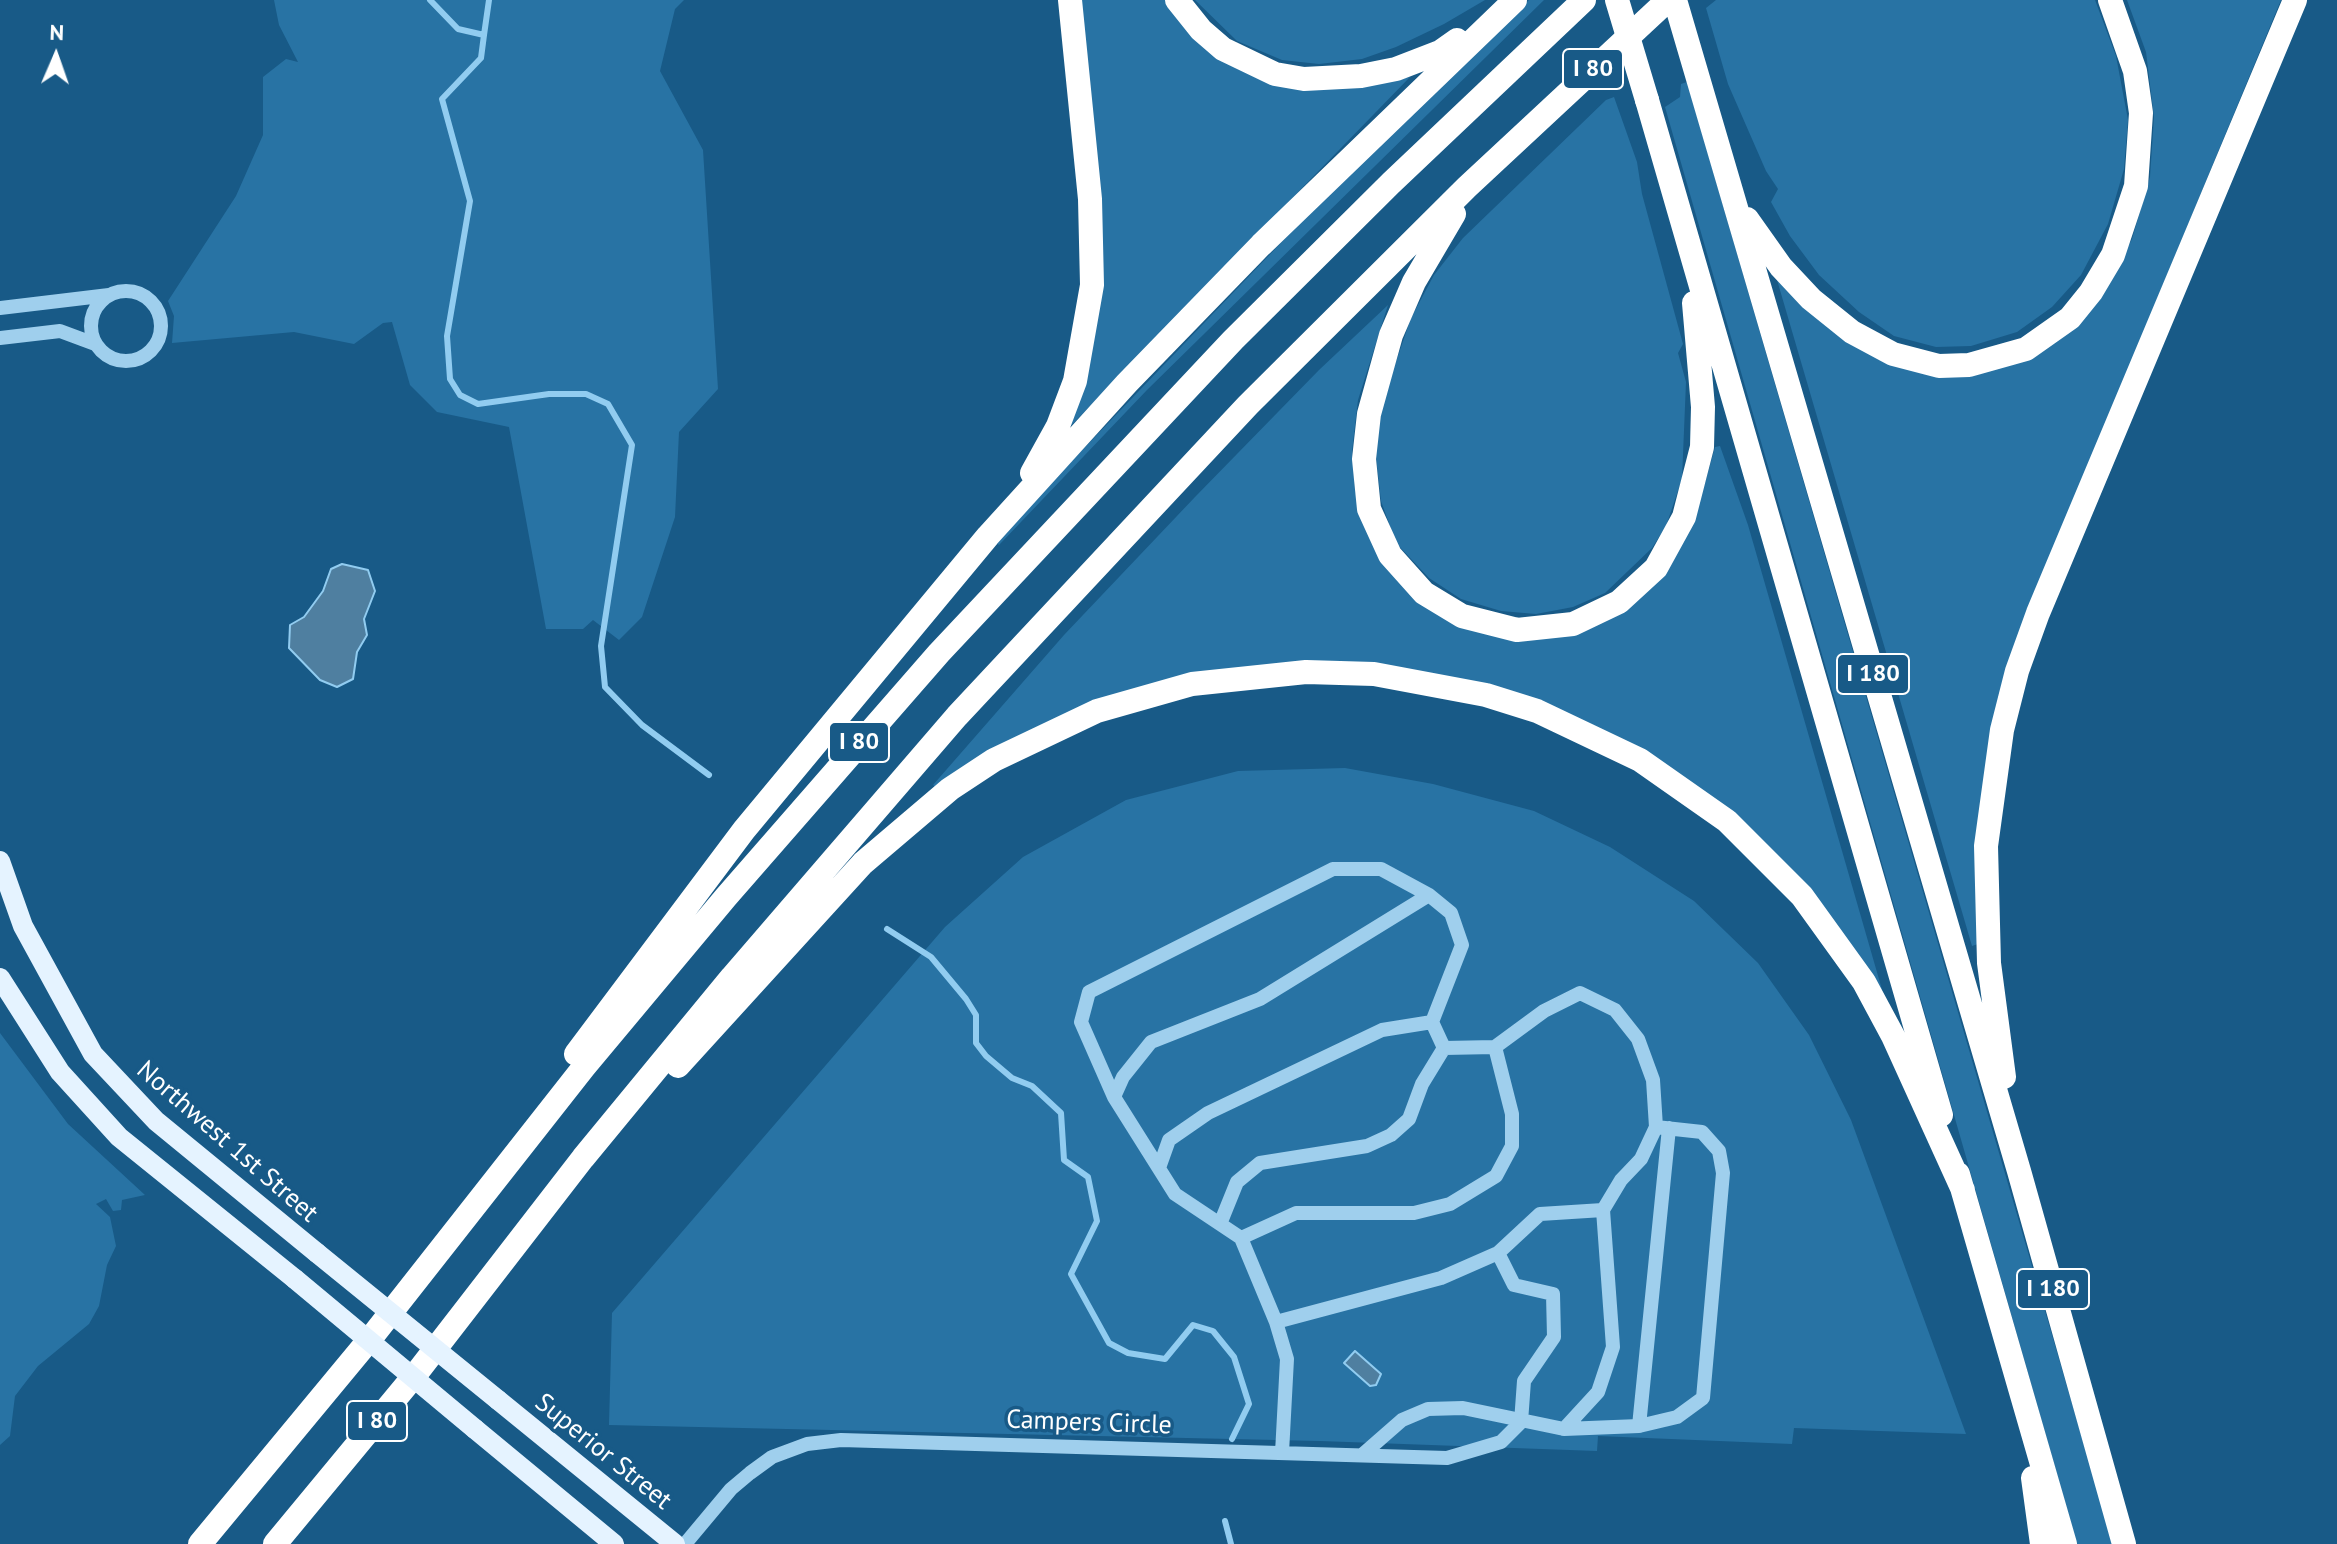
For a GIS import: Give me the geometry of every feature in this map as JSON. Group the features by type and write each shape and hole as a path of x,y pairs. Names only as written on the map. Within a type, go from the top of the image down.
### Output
{"highway":[{"path":"988,536 1039,464 1058,426 1075,381 1086,333 1093,243 1070,0"},
{"path":"1177,0 1223,49 1275,74 1304,79 1361,76 1396,69 1440,52 1512,3"},
{"name":"I 80","path":"200,1544 374,1334 726,897 939,653 1233,340 1391,183 1584,0"},
{"name":"I 180","path":"1617,0 2065,1544"},
{"name":"I 80","path":"275,1544 722,989 957,716 1248,405 1518,138 1668,0"},
{"name":"I 180","path":"1675,0 2019,1171 2124,1544"},
{"path":"1727,178 1746,216 1781,267 1811,299 1866,341 1893,354 1939,366 1993,361 2026,349 2070,318 2091,292 2113,255 2136,186 2141,113 2135,71 2110,0"},
{"path":"2019,1171 1997,1030 1986,907 1986,846 2002,730 2038,613 2295,0"},
{"path":"447,1240 624,988 735,842 988,536 1127,383 1261,245 1512,3"},
{"path":"1518,138 1464,199 1414,282 1378,373 1364,459 1369,509 1390,555 1424,593 1462,616 1517,630 1573,624 1599,613 1637,589 1671,545 1695,483 1703,407 1699,336 1678,206"},
{"path":"476,1296 650,1096 863,863 902,826 950,789 1041,735 1148,695 1245,676 1306,672 1374,674 1486,695 1593,735 1684,788 1766,857 1830,932 1864,982 1893,1036 1963,1190"},
{"path":"2022,1397 2042,1544"},
{"path":"2086,1408 2141,1544"}],"main road":[{"name":"Northwest 1st Street","path":"0,861 23,926 93,1054 156,1121 498,1400"},
{"path":"0,978 53,1061 100,1117 151,1164 295,1279 614,1544"},
{"name":"Superior Street","path":"498,1400 675,1544"}],"street":[{"path":"0,308 131,291 142,294 158,310 161,332 149,353 126,361 103,353 95,344 60,331 0,338"},
{"path":"95,344 91,322 100,302 109,295"},
{"path":"1282,1453 1287,1359 1276,1322 1241,1238 1175,1194 1114,1097 1081,1022 1089,992 1333,869 1381,869 1429,895 1451,913 1462,945 1432,1022 1444,1048"},
{"path":"1114,1097 1123,1077 1151,1042 1260,999 1429,895"},
{"path":"1444,1048 1495,1047 1544,1011 1580,993 1615,1010 1638,1039 1653,1080 1663,1127 1639,1426"},
{"path":"1159,1168 1169,1140 1208,1113 1382,1030 1432,1022"},
{"path":"1241,1238 1296,1213 1414,1213 1450,1204 1496,1176 1512,1146 1512,1114 1495,1047"},
{"path":"1220,1224 1237,1182 1260,1163 1367,1146 1391,1135 1409,1119 1422,1084 1444,1048"},
{"path":"1564,1429 1598,1392 1613,1347 1603,1210 1621,1180 1641,1159 1663,1127"},
{"path":"1362,1455 1402,1420 1428,1409 1463,1408 1564,1429 1639,1426 1677,1417 1703,1398 1723,1173 1719,1151 1702,1132 1663,1127"},
{"path":"1276,1322 1441,1278 1498,1253 1540,1214 1603,1210"},
{"path":"1498,1253 1514,1285 1553,1294 1554,1337 1524,1381 1521,1422"},
{"name":"Campers Circle","path":"685,1544 740,1481 772,1457 807,1444 841,1440 1447,1458 1501,1442 1521,1422"}],"shaded area":[{"path":"274,0 684,0 675,9 660,71 703,150 718,389 679,432 675,517 642,617 619,640 593,620 583,629 546,629 509,427 437,412 410,385 392,322 383,323 354,344 294,332 172,343 174,316 168,301 236,196 263,135 263,77 286,59 298,62 279,25"},
{"path":"1076,0 1165,0 1186,29 1228,64 1368,86 1410,77 1056,441 1094,309"},
{"path":"1195,0 1485,0 1396,47 1362,59 1319,64 1282,60 1237,41"},
{"path":"1529,0 1544,0 1147,390 999,545 995,541 1369,151"},
{"path":"1716,0 2095,0 2116,56 2128,120 2124,169 2108,224 2081,275 2052,307 2017,332 1971,346 1936,347 1894,336 1859,312 1819,275 1790,236 1771,202 1778,189 1766,171 1728,84 1706,8"},
{"path":"2127,0 2281,0 2025,618 1978,944 1972,946 1770,256 1861,348 1984,370 2103,294 2132,239 2150,177 2154,117 2146,52"},
{"path":"1687,82 2112,1544 2077,1544 1665,107 1680,97 1681,84"},
{"path":"1614,97 1637,162 1642,194 1683,344 1678,353 1686,382 1682,479 1666,526 1652,548 1605,593 1573,607 1536,614 1501,611 1461,599 1429,578 1396,543 1381,501 1375,448 1379,411 1411,318 1434,275 1463,238 1606,100"},
{"path":"1388,305 1358,400 1352,451 1355,491 1371,540 1413,596 1565,635 1604,622 1630,606 1705,483 1715,447 1720,446 1748,525 1885,1000 1742,822 1495,689 1177,679 939,790 933,785 1064,635 1319,370"},
{"path":"342,564 368,570 375,591 364,619 367,635 357,652 353,679 337,687 320,680 289,648 290,625 304,617 323,591 331,569"},
{"path":"1345,768 1433,784 1534,811 1610,847 1694,901 1758,963 1809,1035 1851,1120 1966,1434 1794,1428 1792,1444 1598,1436 1597,1451 1320,1441 609,1425 612,1313 945,927 1023,857 1126,800 1238,771"},
{"path":"0,1033 68,1124 145,1195 122,1200 121,1210 113,1211 106,1199 96,1204 110,1217 116,1246 107,1265 99,1306 89,1324 38,1366 15,1396 10,1436 0,1445"},
{"path":"1355,1351 1381,1374 1376,1385 1370,1386 1344,1363"}],"waterway":[{"path":"430,0 458,29 484,35 481,58 442,99 470,201 447,336 450,379 460,395 478,404 549,394 586,394 608,404 632,445 601,646 605,687 642,725 709,775"},
{"path":"484,35 489,0"},
{"path":"887,929 931,957 966,999 976,1015 976,1043 986,1056 1012,1078 1032,1086 1061,1113 1064,1160 1088,1177 1097,1221 1071,1274 1109,1343 1128,1353 1165,1359 1193,1325 1213,1331 1234,1357 1249,1404 1232,1439"},
{"path":"1225,1521 1231,1544"}]}
